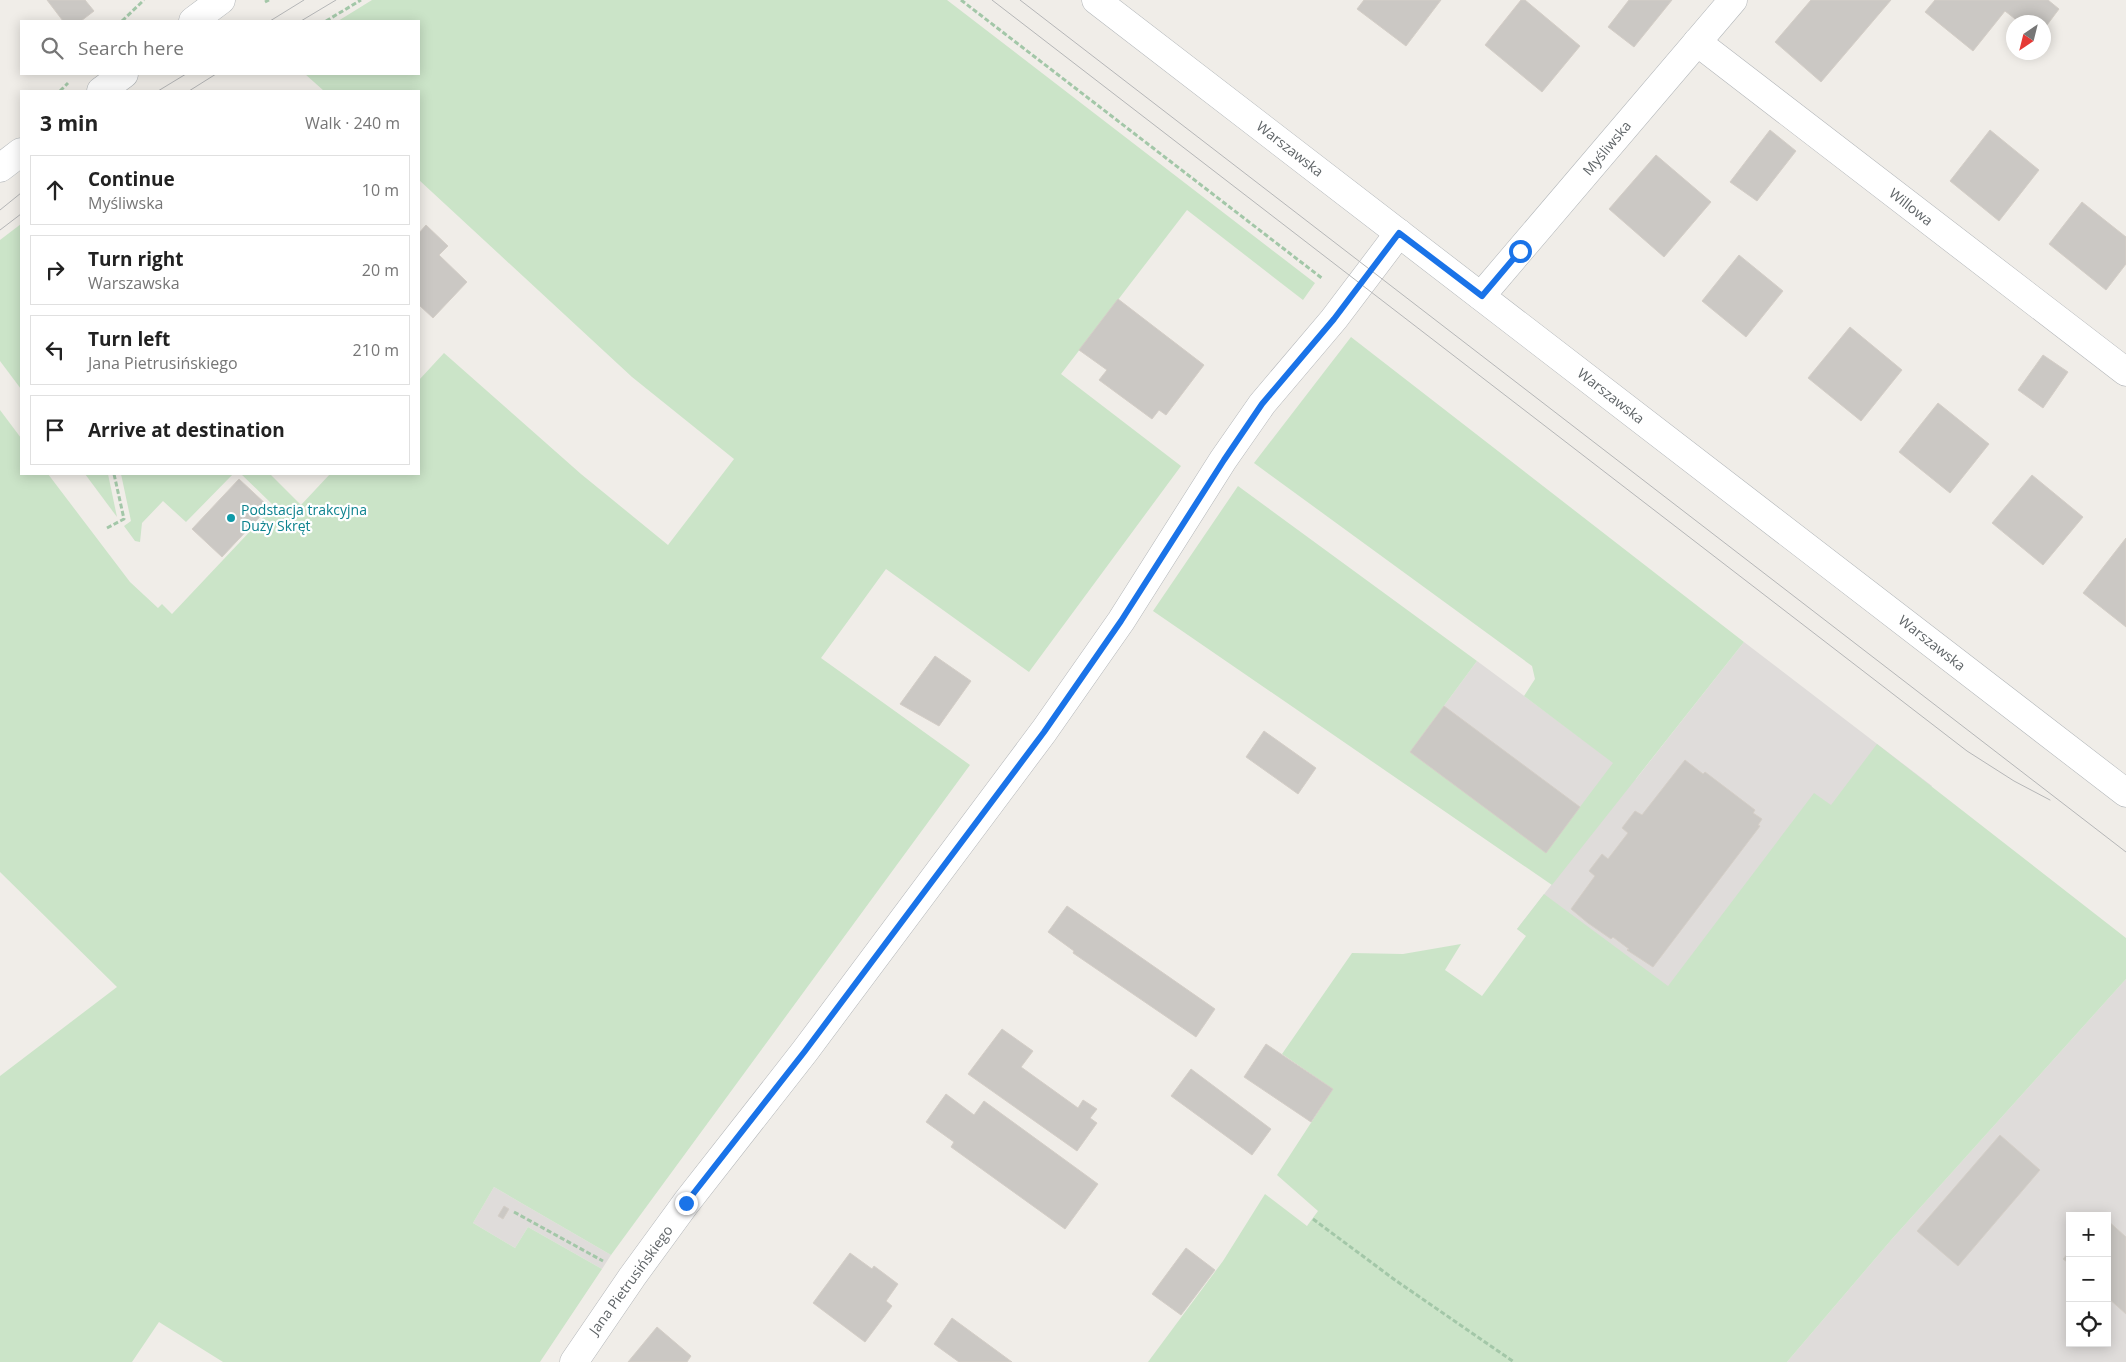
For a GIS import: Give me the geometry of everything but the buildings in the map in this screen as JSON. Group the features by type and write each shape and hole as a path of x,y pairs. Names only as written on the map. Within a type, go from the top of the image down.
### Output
{"street":[{"path":"194,20 220,0"},
{"name":"Warszawska","path":"1096,0 2126,793"},
{"name":"Myśliwska","path":"1482,296 1733,0"},
{"name":"Willowa","path":"1697,42 2126,372"},
{"path":"102,90 123,75"},
{"path":"0,168 20,153"},
{"name":"Jana Pietrusińskiego","path":"574,1362 632,1277 681,1211 805,1051 1044,732 1121,621 1262,404 1334,319 1399,233"}],"path":[{"path":"123,20 144,0"},
{"path":"328,20 361,0"},
{"path":"961,0 1336,289 1351,297"},
{"path":"107,528 124,519 114,475"},
{"path":"514,1212 606,1262"},
{"path":"1312,1220 1514,1362"}],"shaded area":[{"path":"1744,642 1932,786 1717,1068 1517,929 1552,884 1393,775 1477,661 1636,779"},
{"path":"2126,979 2126,1362 1787,1362 1892,1239"},
{"path":"494,1187 611,1255 602,1269 528,1227 515,1248 473,1223"}],"green space":[{"path":"372,0 947,0 1315,283 1303,300 1187,210 1061,374 1181,466 1029,672 886,569 821,658 970,765 611,1255 494,1187 473,1223 515,1248 528,1227 602,1269 540,1362 223,1362 159,1322 132,1362 0,1362 0,1076 117,987 0,872 0,410 20,437 20,475 49,475 130,582 158,608 162,604 172,614 274,506 242,475 271,475 301,505 329,475 420,475 420,379 444,353 581,474 668,545 734,459 632,377 420,181 420,90 323,90 306,75 420,75 420,20 340,20"},
{"path":"20,225 20,388 0,361 0,240"},
{"path":"1351,337 1744,642 1552,885 1153,611 1238,486 1477,661 1410,752 1546,852 1613,763 1524,696 1535,679 1532,666 1254,463"},
{"path":"86,475 108,475 117,517"},
{"path":"121,475 232,475 186,522 163,501 142,523 140,542 135,541 124,526 131,521"},
{"path":"1877,744 2126,938 2126,979 1892,1239 1787,1362 1148,1362 1223,1261 1265,1194 1307,1226 1318,1211 1277,1175 1333,1089 1282,1054 1352,953 1403,954 1461,944 1445,970 1482,996 1526,936 1517,929 1544,894 1668,986 1814,793 1831,805"}],"tram line":[{"path":"272,20 304,0"},
{"path":"303,20 336,0"},
{"path":"992,0 1967,751 2014,781 2050,800"},
{"path":"1020,0 2126,852"},
{"path":"160,90 184,75"},
{"path":"191,90 214,75"},
{"path":"0,210 20,194"},
{"path":"0,230 20,215"}],"place":[{"name":"Podstacja trakcyjna Duży Skręt","path":"231,518"}],"route":[{"path":"686,1203 805,1051 1044,732 1121,621 1262,404 1334,319 1399,233 1482,296 1520,251"}]}
